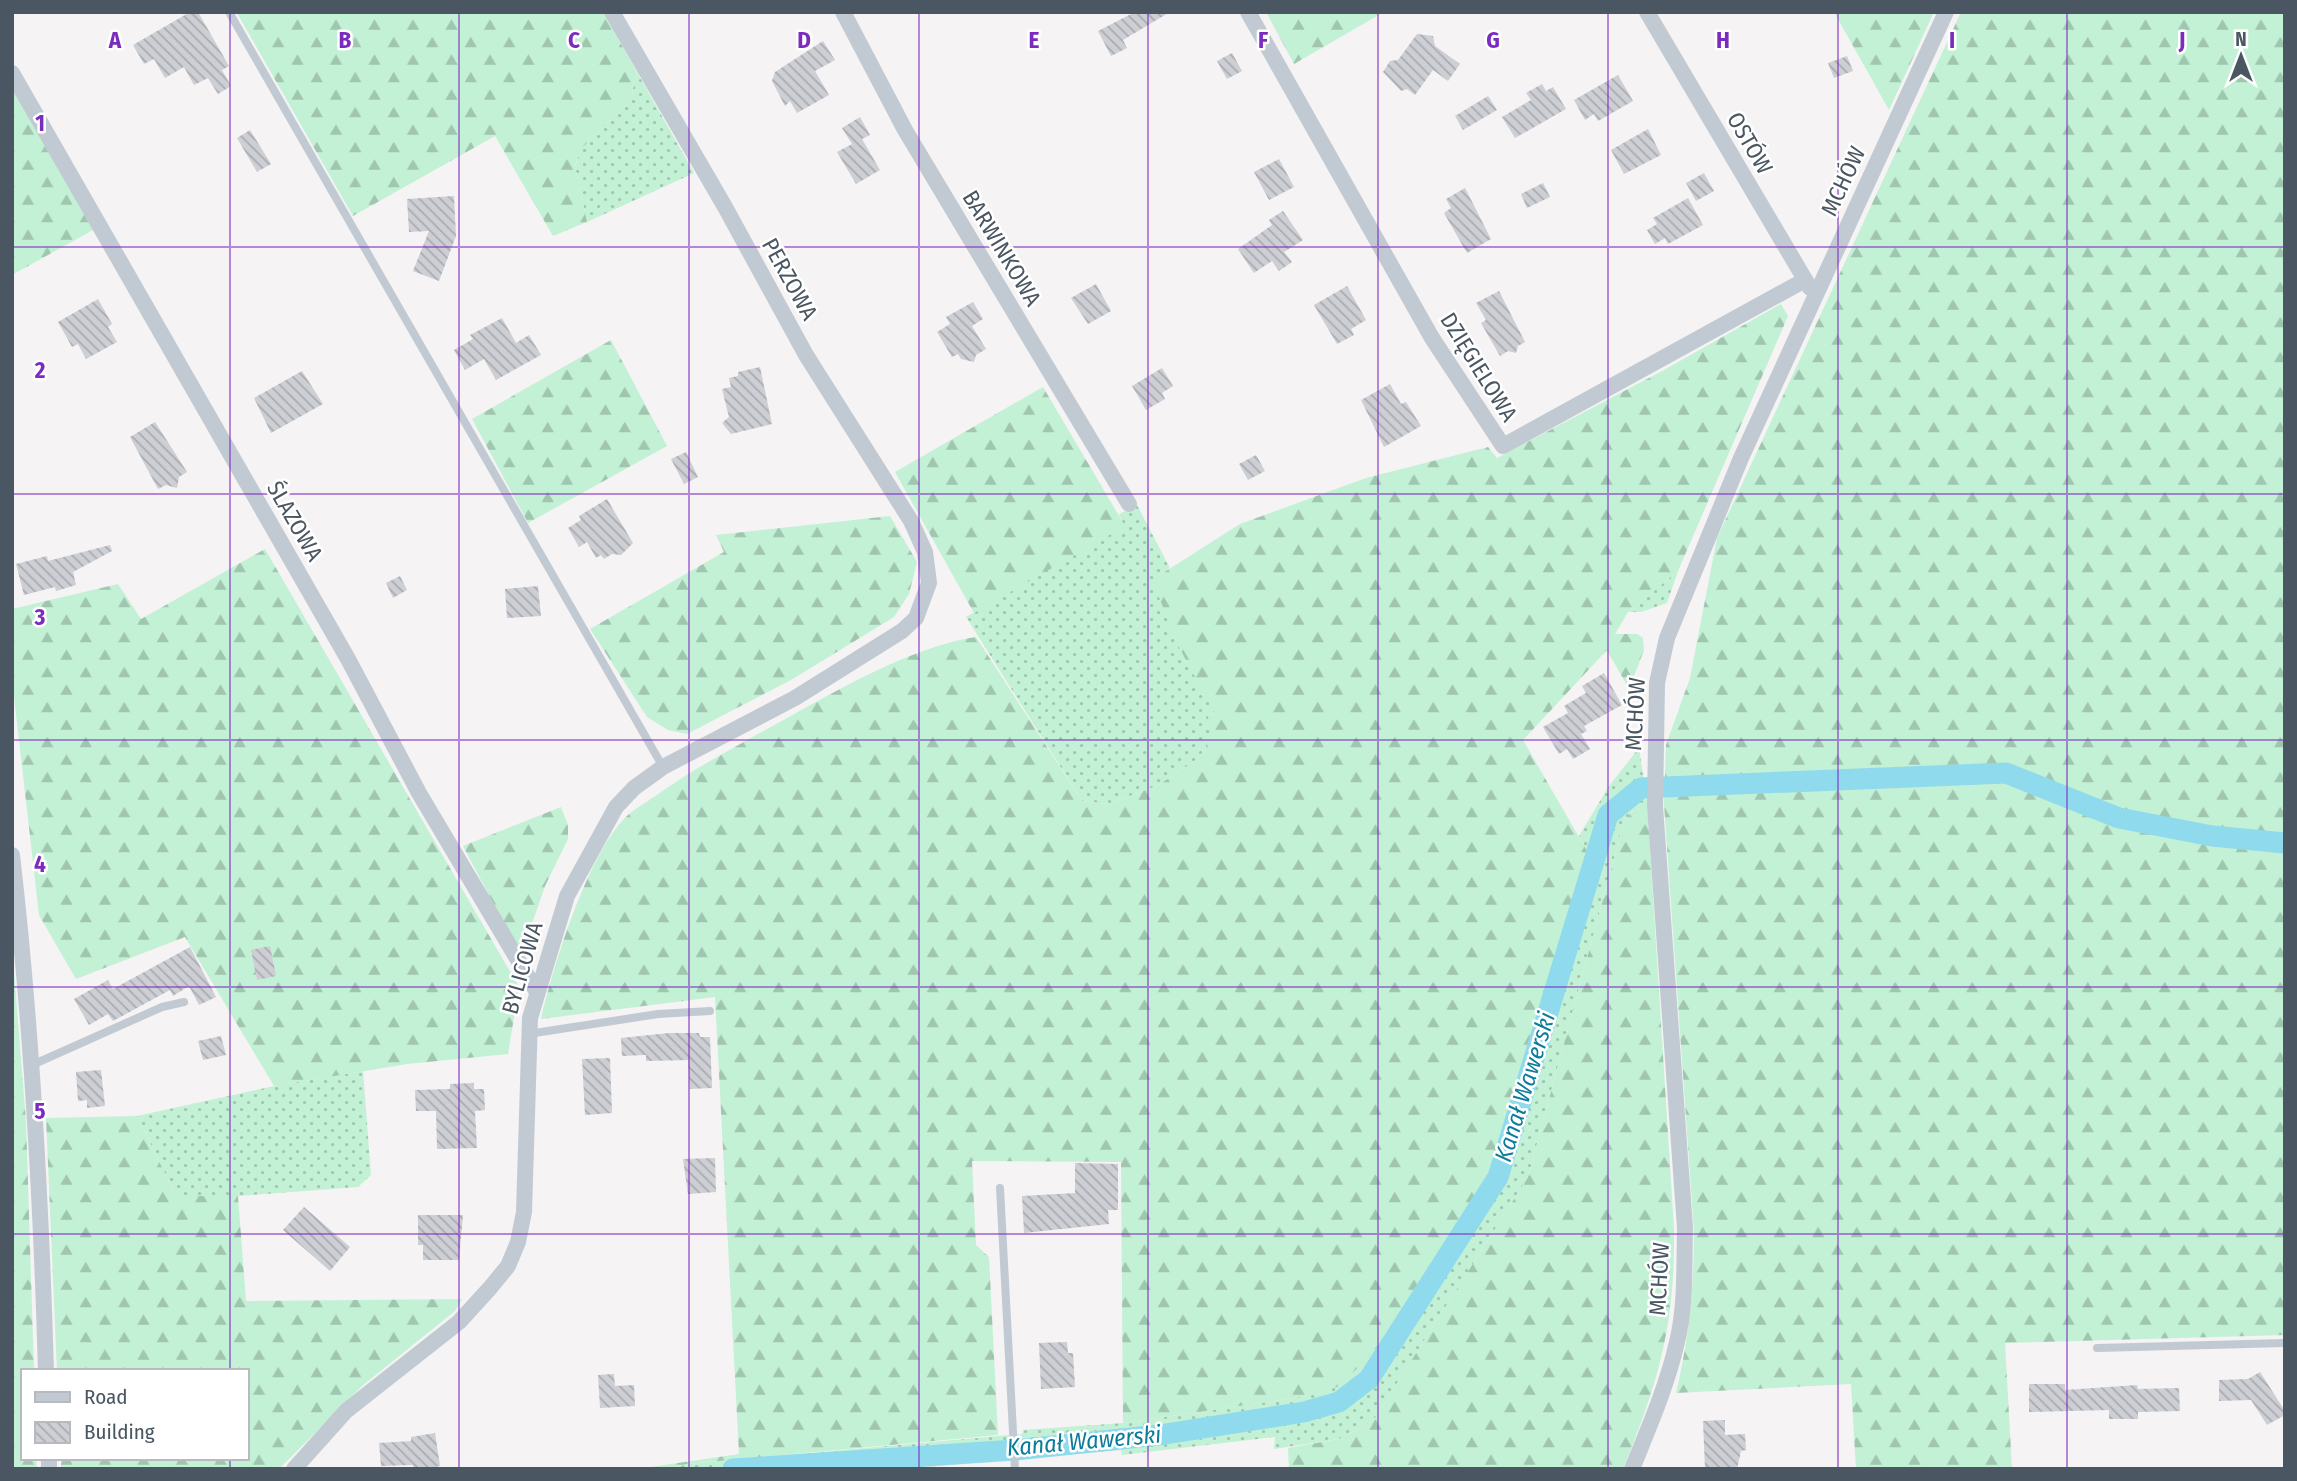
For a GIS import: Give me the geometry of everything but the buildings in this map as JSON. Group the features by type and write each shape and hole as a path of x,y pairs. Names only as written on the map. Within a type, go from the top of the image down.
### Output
{"street":[{"name":"PERZOWA","path":"612,12 725,207 806,355 911,521 925,552 928,566"},
{"name":"BARWINKOWA","path":"843,12 905,130 1129,504"},
{"name":"DZIĘGIELOWA","path":"1248,12 1433,338 1503,446 1805,280"},
{"name":"OSTÓW","path":"1647,12 1816,296"},
{"name":"MCHÓW","path":"1632,1469 1661,1398 1675,1351 1684,1286 1685,1228 1655,806 1657,683 1667,638 1757,421 1946,12"},
{"name":"ŚLAZOWA","path":"12,73 348,659 419,793 537,992"},
{"name":"BYLICOWA","path":"293,1469 346,1411 459,1322 508,1266 518,1242 524,1212 528,1034 537,992 567,896 616,807 634,788 663,767 795,698 902,631 916,618 925,601 928,566"},
{"path":"12,855 25,954 40,1174 46,1369"}],"lane":[{"path":"229,12 663,767"},
{"path":"32,1065 162,1007 184,1002"},
{"path":"528,1034 657,1014 709,1011"},
{"path":"1000,1188 1014,1464"},
{"path":"2097,1348 2285,1343"}],"green space":[{"path":"603,12 637,72 630,101 581,149 575,166 587,222 553,236 495,136 353,216 237,13"},
{"path":"1266,12 1384,12 1294,64"},
{"path":"1834,12 1934,12 1889,110"},
{"path":"1961,12 2285,12 2285,1335 2005,1343 2012,1469 1856,1469 1851,1384 1676,1393 1690,1313 1694,1232 1664,804 1666,745 1690,678 1717,538"},
{"path":"637,72 694,173 587,222 575,167 581,149 630,101"},
{"path":"12,88 93,230 12,275"},
{"path":"1781,304 1788,316 1678,571 1628,612 1615,634 1637,634 1643,638 1644,650 1629,689 1607,650 1523,740 1587,851 1490,1171 1477,1200 1372,1353 1340,1386 1308,1396 1123,1423 1121,1162 972,1161 976,1245 989,1257 998,1435 687,1464 670,1469 637,1469 739,1454 715,997 541,1019 563,943 585,885 610,836 627,816 705,764 864,676 921,652 976,637 1082,801 1108,804 1157,786 1198,759 1215,733 1207,715 1215,714 1180,649 1152,580 1240,524 1366,478 1488,447 1497,458 1664,370"},
{"path":"611,340 667,446 528,523 472,419"},
{"path":"1043,387 1125,526 974,613 895,472"},
{"path":"1137,505 1170,568 1153,580 1180,649 1216,714 1208,715 1215,733 1198,759 1157,786 1108,804 1082,801 966,617 1124,526 1119,514"},
{"path":"890,516 917,562 909,594 894,617 791,680 687,734 668,730 647,717 590,629 724,552 716,535"},
{"path":"265,549 519,987 508,1054 407,1064 274,1086 185,937 76,979 39,915 12,679 12,609 118,584 141,619"},
{"path":"1678,571 1667,603 1641,612 1628,612"},
{"path":"1639,748 1647,801 1635,806 1623,825 1528,1177 1373,1421 1339,1439 1274,1449 1275,1437 1122,1455 1121,1450 903,1469 670,1469 687,1464 1022,1434 1023,1430 1123,1423 1308,1396 1477,1200 1490,1171 1587,852 1579,836 1609,786"},
{"path":"1647,801 1674,1264 1672,1295 1662,1352 1646,1408 1623,1469 1289,1469 1288,1448 1339,1439 1373,1421 1528,1177 1623,825 1635,806"},
{"path":"561,807 568,825 568,839 545,886 521,956 463,846"},
{"path":"12,948 26,1121 34,1369 21,1369 21,1460 36,1460 37,1469 12,1469"},
{"path":"363,1071 371,1175 358,1187 238,1196 176,1196 137,1116 274,1086"},
{"path":"137,1116 176,1196 238,1196 246,1301 462,1299 455,1311 362,1386 279,1469 61,1469 61,1460 248,1460 248,1369 57,1369 46,1118"}],"waterway":[{"name":"Kanał Wawerski","path":"733,1469 1015,1450 1159,1435 1304,1412 1339,1402 1369,1379 1498,1177 1608,815 1641,788 2006,773 2119,818 2212,836 2285,843"}]}
